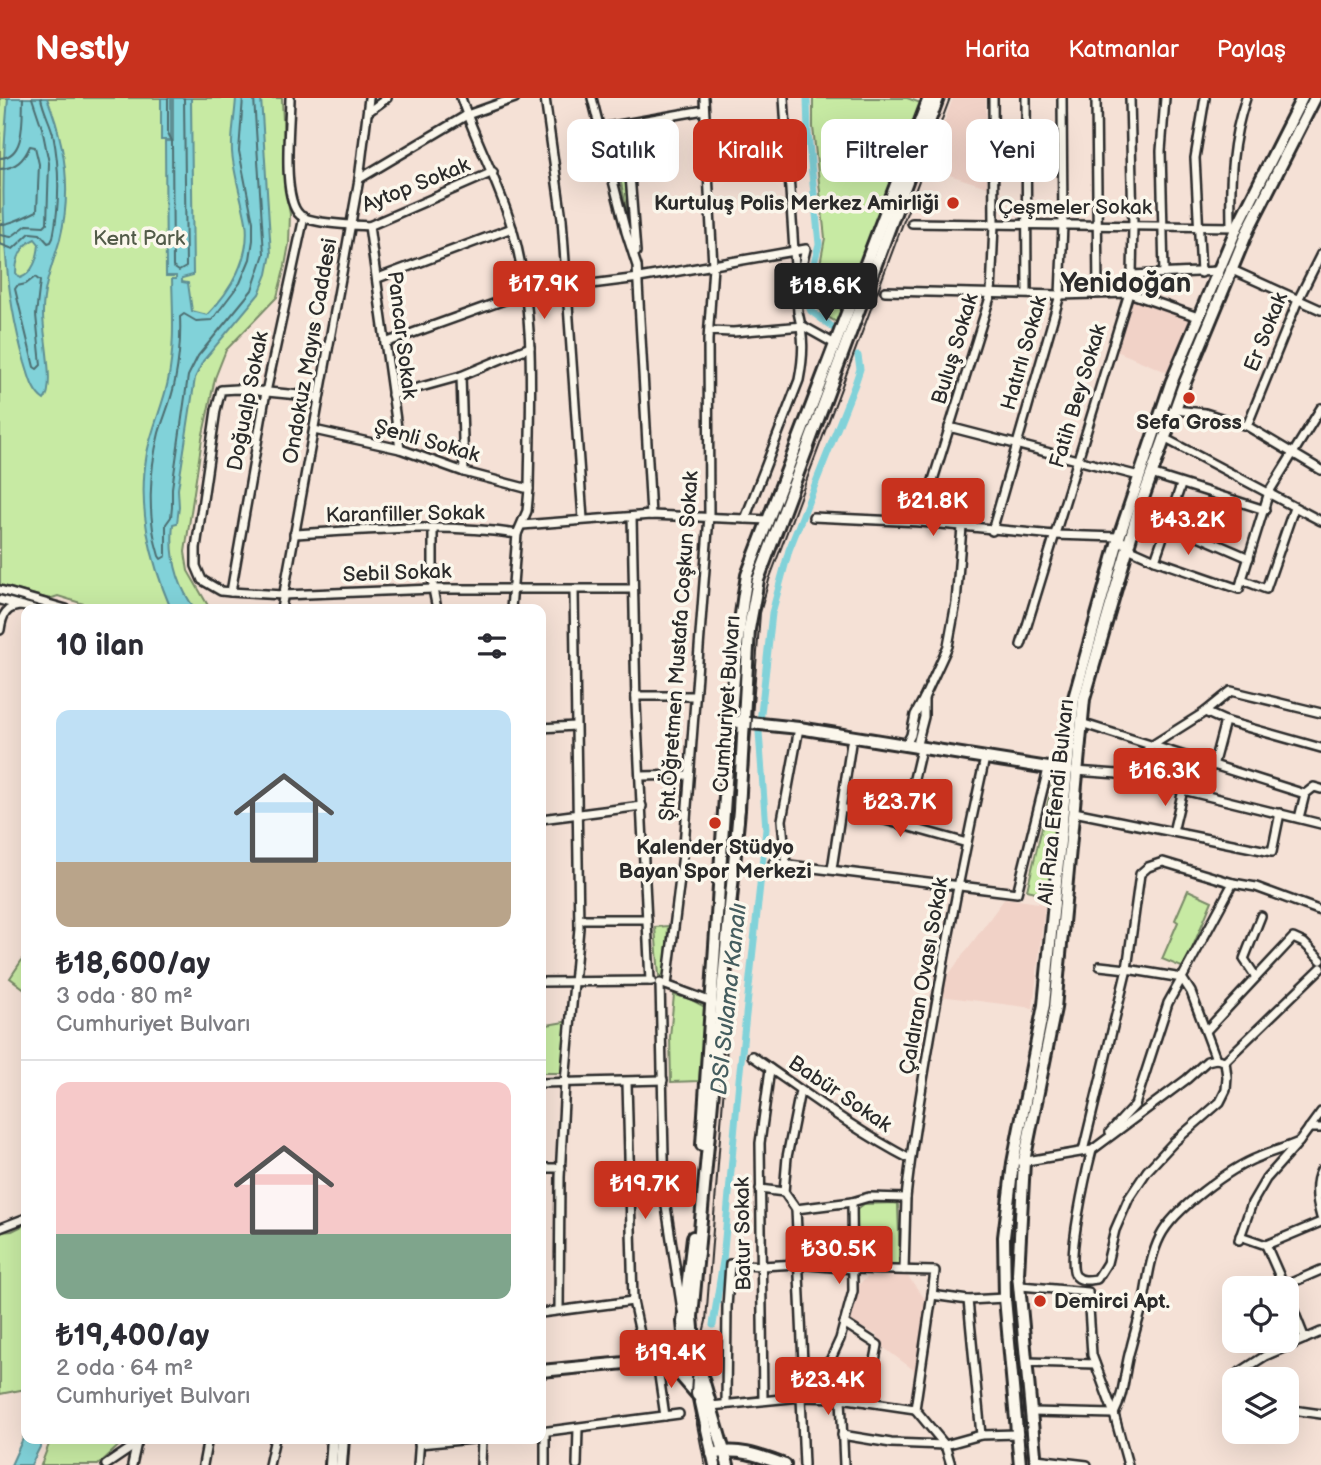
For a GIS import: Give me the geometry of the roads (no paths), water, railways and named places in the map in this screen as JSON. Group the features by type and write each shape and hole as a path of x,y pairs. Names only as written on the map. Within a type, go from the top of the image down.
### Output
{"main road":[{"name":"Cumhuriyet Bulvarı","path":"694,1355 692,1317 739,810 738,626 747,575 929,98"},
{"name":"Cumhuriyet Bulvarı","path":"728,1465 683,1321 700,1172 713,950 749,629 758,580 938,98"},
{"name":"Ali Rıza Efendi Bulvarı","path":"1020,1465 1005,1298 1004,1237 1055,1008 1074,812 1074,698 1119,537 1171,383 1234,226 1302,98"},
{"name":"Ali Rıza Efendi Bulvarı","path":"1036,1462 1018,1274 1019,1162 1044,1005 1072,771 1084,699 1151,474 1174,410 1231,268 1315,98"},
{"path":"737,721 1072,771"},
{"path":"546,1371 654,1362 694,1355"},
{"path":"654,1362 687,1364 694,1355"},
{"path":"654,1362 681,1376 700,1398"},
{"path":"687,1364 700,1398 713,1460 724,1451 738,1451 760,1455 785,1465"},
{"path":"331,1465 333,1444"},
{"path":"341,1465 343,1444"}],"street":[{"path":"290,98 289,187 294,206 304,217 351,225"},
{"name":"Ondokuz Mayıs Caddesi","path":"282,604 359,179 369,98"},
{"path":"368,112 387,98"},
{"path":"461,98 493,173 512,228 527,292 530,347 529,489 527,511 517,534 511,604"},
{"path":"359,179 467,115 515,98"},
{"path":"545,98 562,219 583,519"},
{"path":"592,98 598,119"},
{"name":"Şht.Öğretmen Mustafa Coşkun Sokak","path":"683,1321 665,1200 664,984 684,846 709,516 709,331 713,266 704,98"},
{"path":"745,519 799,380 803,358 803,326 798,312 796,291 784,98"},
{"name":"Buluş Sokak","path":"920,522 991,294 994,224 993,98"},
{"path":"1026,98 1027,293"},
{"name":"Hatırlı Sokak","path":"992,531 1060,295 1063,225 1062,98"},
{"path":"1096,98 1098,293"},
{"name":"Fatih Bey Sokak","path":"1021,645 1129,293 1133,225 1130,98"},
{"path":"1164,274 1161,151 1165,98"},
{"path":"1201,273 1195,158 1205,98"},
{"path":"1234,226 1230,171 1234,141 1246,98"},
{"path":"654,119 705,110"},
{"name":"Aytop Sokak","path":"351,225 369,226 493,173"},
{"path":"614,182 637,266"},
{"path":"630,182 639,278 651,515"},
{"name":"Doğualp Sokak","path":"231,592 267,392 304,217"},
{"name":"Çeşmeler Sokak","path":"912,223 1234,226"},
{"name":"Pancar Sokak","path":"369,226 400,449"},
{"path":"377,278 512,228"},
{"path":"386,343 527,292 639,278 806,249 796,291"},
{"name":"Er Sokak","path":"1247,426 1298,299 1321,256"},
{"path":"1132,275 1217,272 1231,268 1321,310"},
{"path":"885,291 1060,295 1129,293 1198,317"},
{"path":"709,331 733,332 803,326 835,344"},
{"path":"392,395 461,376 530,347"},
{"path":"461,376 464,472"},
{"path":"231,592 221,591 202,580 196,566 196,548 221,390 237,389 319,397"},
{"path":"813,517 920,522 992,531 1119,537 1128,548 1155,560 1239,589 1269,492 1321,408"},
{"path":"1174,410 1205,413 1247,426 1321,470"},
{"path":"949,427 1139,476"},
{"name":"Şenli Sokak","path":"314,430 400,449 464,472 529,489"},
{"path":"1164,438 1321,521"},
{"path":"1151,474 1265,510"},
{"path":"1155,560 1181,485"},
{"path":"1242,580 1266,589 1294,508"},
{"path":"523,525 651,515 769,520"},
{"path":"632,517 636,696 650,981"},
{"path":"1168,523 1249,558"},
{"path":"903,825 914,748 911,735 915,715 948,646 956,603 962,527"},
{"path":"433,528 433,589 436,604"},
{"name":"Karanfiller Sokak","path":"294,534 433,528 482,529 517,534"},
{"name":"Sebil Sokak","path":"231,592 283,595 433,589 632,589"},
{"path":"0,591 49,604"},
{"path":"559,1309 565,1082 579,919 574,591"},
{"path":"0,630 5,611 4,601 11,593"},
{"path":"4,601 21,605"},
{"path":"5,611 21,606"},
{"path":"1118,774 1132,765 1151,746 1205,712 1231,691 1321,713"},
{"path":"636,696 695,696"},
{"path":"1205,712 1225,721 1321,748"},
{"path":"1213,766 1225,721"},
{"path":"1081,723 1305,794"},
{"path":"546,728 575,726"},
{"path":"786,864 782,820 799,729"},
{"path":"832,869 852,737"},
{"name":"Çaldıran Ovası Sokak","path":"904,1270 910,1159 958,884 985,758"},
{"path":"773,863 1017,893 1048,769"},
{"path":"1072,771 1118,774 1321,824"},
{"path":"641,776 688,775"},
{"path":"1299,818 1305,794 1314,787 1321,789"},
{"path":"1173,832 1183,790"},
{"path":"546,819 642,806"},
{"path":"842,808 967,843"},
{"path":"1074,812 1272,852 1280,813"},
{"path":"1083,1151 1127,969 1140,874 1148,867 1163,862 1233,883 1256,887 1321,911"},
{"path":"1100,966 1182,978 1191,992 1227,1077 1226,1090 1220,1102 1174,1142 1146,1171 1129,1198 1115,1230 1107,1264 1097,1279 1086,1281 1077,1277 1072,1268 1072,1258 1095,1148 1135,1105 1168,1003 1182,978 1233,883"},
{"path":"1256,977 1244,958 1261,916"},
{"path":"579,919 647,919"},
{"path":"1206,1031 1293,938 1304,943 1321,960"},
{"path":"1019,1162 1095,1148 1207,1061 1221,1060 1321,968"},
{"path":"546,982 650,981 712,1002"},
{"name":"Babür Sokak","path":"752,1056 800,1091 910,1159"},
{"name":"Batur Sokak","path":"762,1400 760,1143 770,1069"},
{"path":"546,1083 627,1083 663,1080"},
{"path":"627,1083 633,1301 654,1362 665,1416"},
{"path":"800,1091 783,1192 796,1209 803,1363 801,1396 804,1465"},
{"path":"1321,1112 1299,1142 1266,1178 1252,1203 1240,1238 1266,1245 1321,1219 1318,1203 1318,1178 1321,1170"},
{"path":"1309,1128 1321,1128"},
{"path":"1114,1414 1121,1400 1127,1357 1151,1264 1160,1238 1172,1218 1232,1172 1259,1157 1299,1142"},
{"path":"546,1168 561,1168"},
{"path":"760,1189 783,1192"},
{"path":"796,1209 852,1202 869,1197 906,1198"},
{"path":"803,1363 829,1363 844,1323 853,1291 852,1202"},
{"path":"0,1228 21,1220"},
{"path":"1266,1245 1280,1276"},
{"path":"726,1404 730,1264 798,1264 853,1269 935,1271 915,1409"},
{"path":"1299,1281 1321,1270"},
{"path":"1021,1286 1088,1292 1092,1355 1114,1414 1128,1465"},
{"path":"932,1295 968,1300 1005,1298"},
{"path":"968,1300 981,1435"},
{"path":"546,1312 633,1301"},
{"path":"844,1323 877,1345 867,1402"},
{"path":"1299,1326 1304,1339"},
{"path":"1246,1367 1321,1332"},
{"path":"1028,1362 1095,1364"},
{"path":"711,1406 801,1396 841,1398 915,1409 945,1445 951,1465"},
{"path":"841,1398 844,1465"},
{"path":"1299,1411 1321,1414"},
{"path":"1032,1412 1114,1414"},
{"path":"546,1432 679,1414"},
{"path":"577,1465 578,1428"},
{"path":"842,1436 891,1443 945,1445 981,1435 1018,1434"},
{"path":"106,1465 134,1444"},
{"path":"132,1465 137,1444"},
{"path":"203,1465 207,1444"},
{"path":"269,1465 274,1444"},
{"path":"418,1465 419,1444"},
{"path":"481,1465 483,1444"},
{"path":"544,1444 545,1465"},
{"path":"1036,1462 1087,1465"}],"water":[{"path":"8,98 47,98 58,132 65,168 64,221 43,302 49,384 44,400 34,388 25,363 7,265 3,198","holes":["35,239 39,244 34,264 28,273 20,278 16,273 21,253"]},
{"path":"161,98 171,98 171,140 161,140"},
{"path":"173,98 191,98 193,275 182,278 182,282 188,283 192,311 207,315 224,295 237,273 247,235 232,152 236,98 261,98 271,254 259,294 203,361 195,378 178,489 177,523 173,524 172,536 176,569 183,590 192,604 169,604 147,532 144,493 147,453 166,390 172,356 172,279 176,279 176,276 166,276 165,141 173,141"},
{"path":"21,1443 42,1444 31,1465 11,1465"}],"waterway":[{"name":"DSİ Sulama Kanalı","path":"807,98 819,244 810,279 808,304 811,311 835,329"},
{"name":"DSİ Sulama Kanalı","path":"713,1325 723,1261 766,829 759,732 772,613 789,550 855,384 860,369 858,356"}],"tram line":[{"path":"705,1465 691,1394 692,1378 706,1321 760,613 769,580 950,98"}],"place":[{"name":"Kurtuluş Polis Merkez Amirliği","path":"953,203"},
{"name":"Sefa Gross","path":"1189,398"},
{"name":"Kalender Stüdyo Bayan Spor Merkezi","path":"715,823"},
{"name":"Demirci Apt.","path":"1040,1301"}],"district":[{"name":"Yenidoğan","path":"1126,283"}],"park label":[{"name":"Kent Park","path":"139,238"}]}
